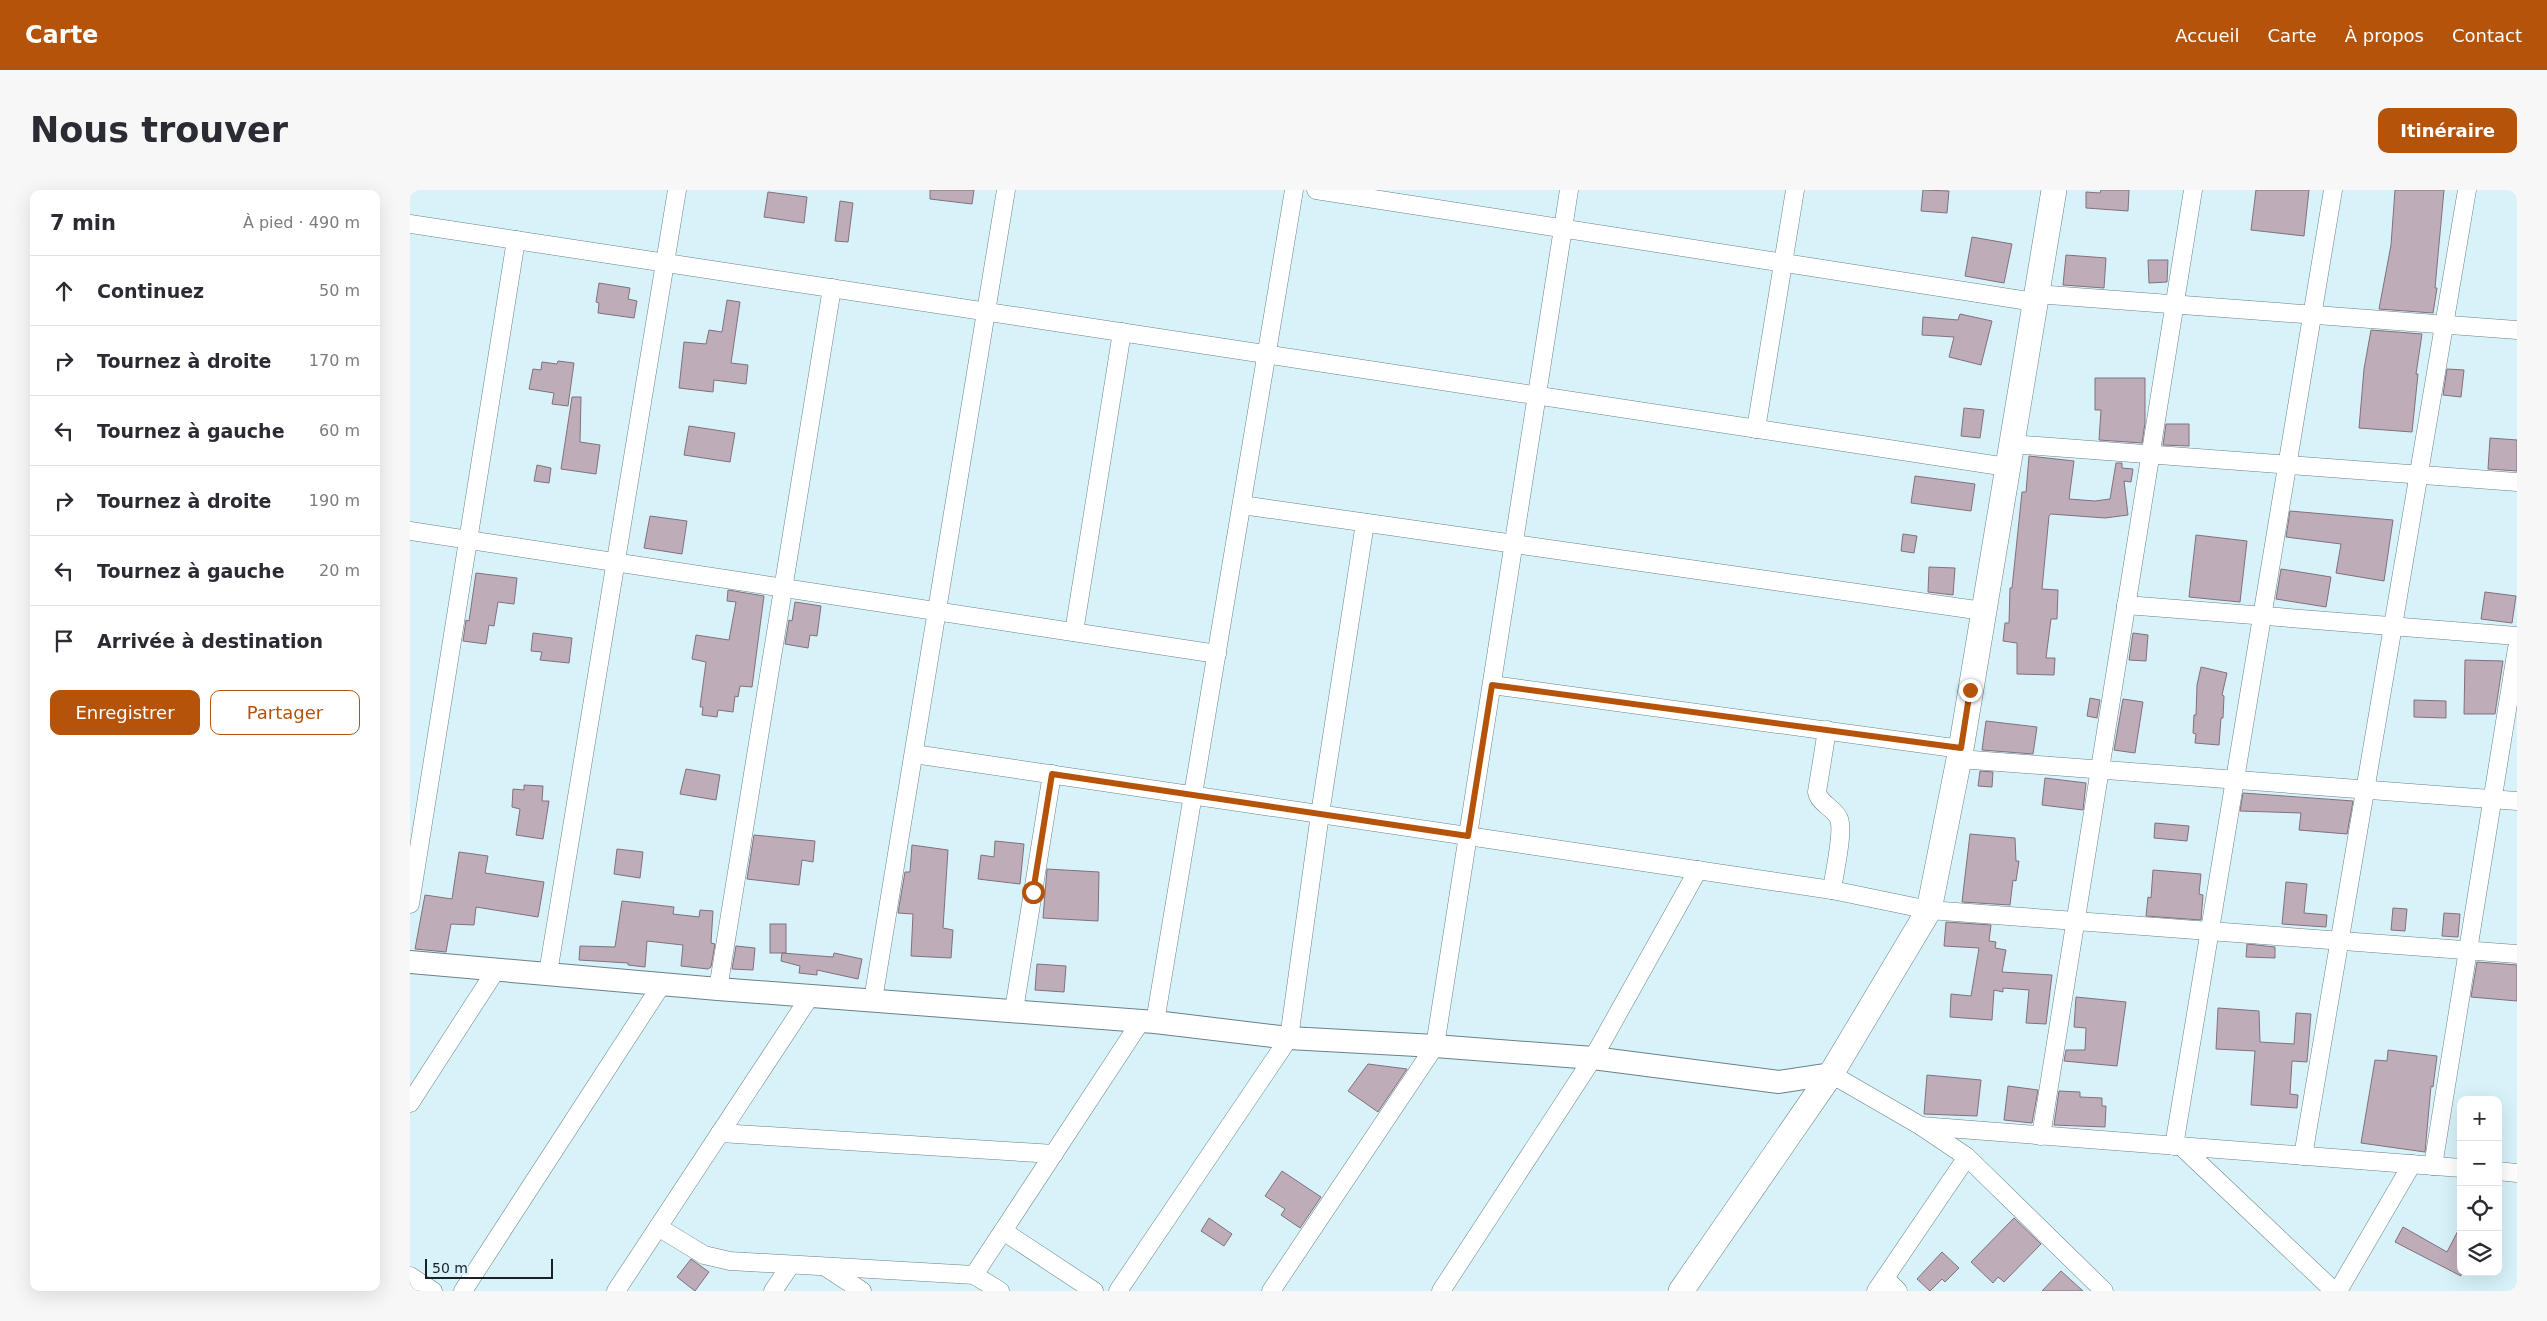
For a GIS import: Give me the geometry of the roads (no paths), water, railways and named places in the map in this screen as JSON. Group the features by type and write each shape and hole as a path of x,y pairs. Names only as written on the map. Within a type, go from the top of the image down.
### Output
{"main road":[{"path":"1681,1291 1830,1074 1930,910 1960,754 2054,190"}],"street":[{"path":"548,974 677,190"},
{"path":"873,1000 1006,190"},
{"path":"974,1275 1054,1154 1148,1022 1193,795 1294,190"},
{"path":"1316,190 1783,263 2035,298 2517,330"},
{"path":"1271,1291 1435,1046 1569,190"},
{"path":"1756,428 1795,190"},
{"path":"2041,1136 2193,190"},
{"path":"2178,1146 2210,930 2333,190"},
{"path":"2302,1156 2466,190"},
{"path":"410,224 1756,428 2009,455 2150,456 2517,482"},
{"path":"410,904 516,240"},
{"path":"718,989 832,288"},
{"path":"1074,632 1122,332"},
{"path":"1242,505 1983,611"},
{"path":"1118,1291 1289,1038 1320,814 1365,523"},
{"path":"410,531 1217,654"},
{"path":"2126,605 2517,636"},
{"path":"2433,1166 2517,648"},
{"path":"1492,685 1827,730 1960,754 2100,770 2517,801"},
{"path":"1827,730 1817,792 1818,798 1834,811 1840,826 1832,890"},
{"path":"914,754 1832,890 1930,910 2517,954"},
{"path":"1014,1010 1052,774"},
{"path":"1441,1291 1593,1058 1698,870"},
{"path":"410,962 718,989 1014,1010 1148,1022 1289,1038 1435,1046 1593,1058 1779,1082 1830,1074 1922,1126 1966,1157 2104,1291"},
{"path":"410,1103 496,970"},
{"path":"463,1291 662,984"},
{"path":"616,1291 811,996"},
{"path":"1922,1126 2457,1168"},
{"path":"720,1133 1054,1154"},
{"path":"2178,1146 2334,1291"},
{"path":"1898,1291 1881,1284 1966,1157"},
{"path":"2338,1291 2412,1164"},
{"path":"2502,1171 2517,1173"},
{"path":"658,1227 704,1255 716,1258 790,1266 974,1275 1000,1291"},
{"path":"1003,1231 1094,1291"},
{"path":"773,1291 790,1266"},
{"path":"826,1268 862,1291"},
{"path":"410,1276 433,1291"}]}
